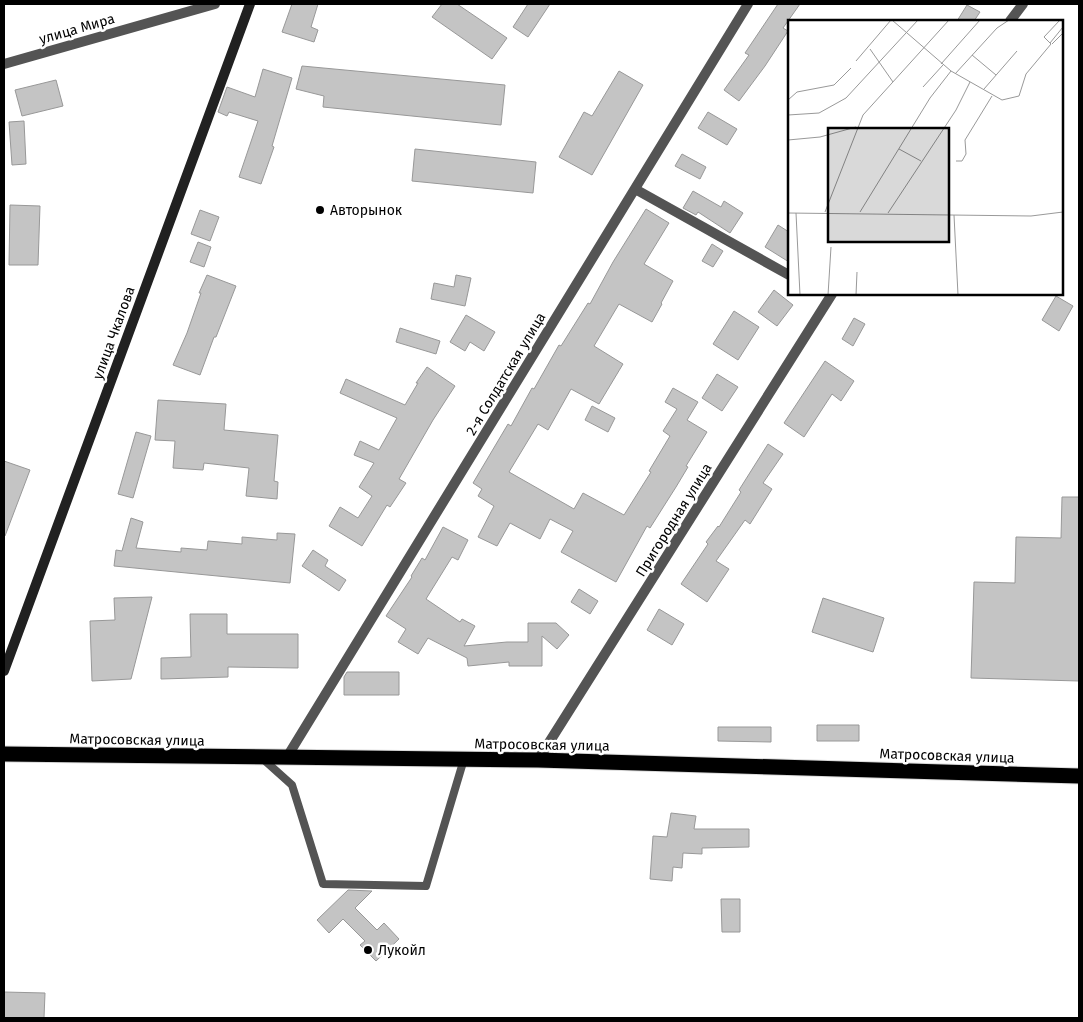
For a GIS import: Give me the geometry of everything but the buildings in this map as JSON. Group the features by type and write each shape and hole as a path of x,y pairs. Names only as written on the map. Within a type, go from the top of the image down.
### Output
{"highway":[{"name":"Матросовская улица","path":"4,754 538,760 1079,776"}],"street":[{"name":"улица Мира","path":"4,64 215,4"},
{"name":"улица Чкалова","path":"4,671 250,4"},
{"name":"2-я Солдатская улица","path":"287,758 748,4"},
{"path":"1011,20 1023,4"},
{"path":"635,189 788,274"},
{"name":"Пригородная улица","path":"538,760 828,295"}],"lane":[{"path":"261,757 292,785 323,884 426,886 464,759"}],"place":[{"name":"Авторынок","path":"320,210"},
{"name":"Лукойл","path":"368,950"}]}
